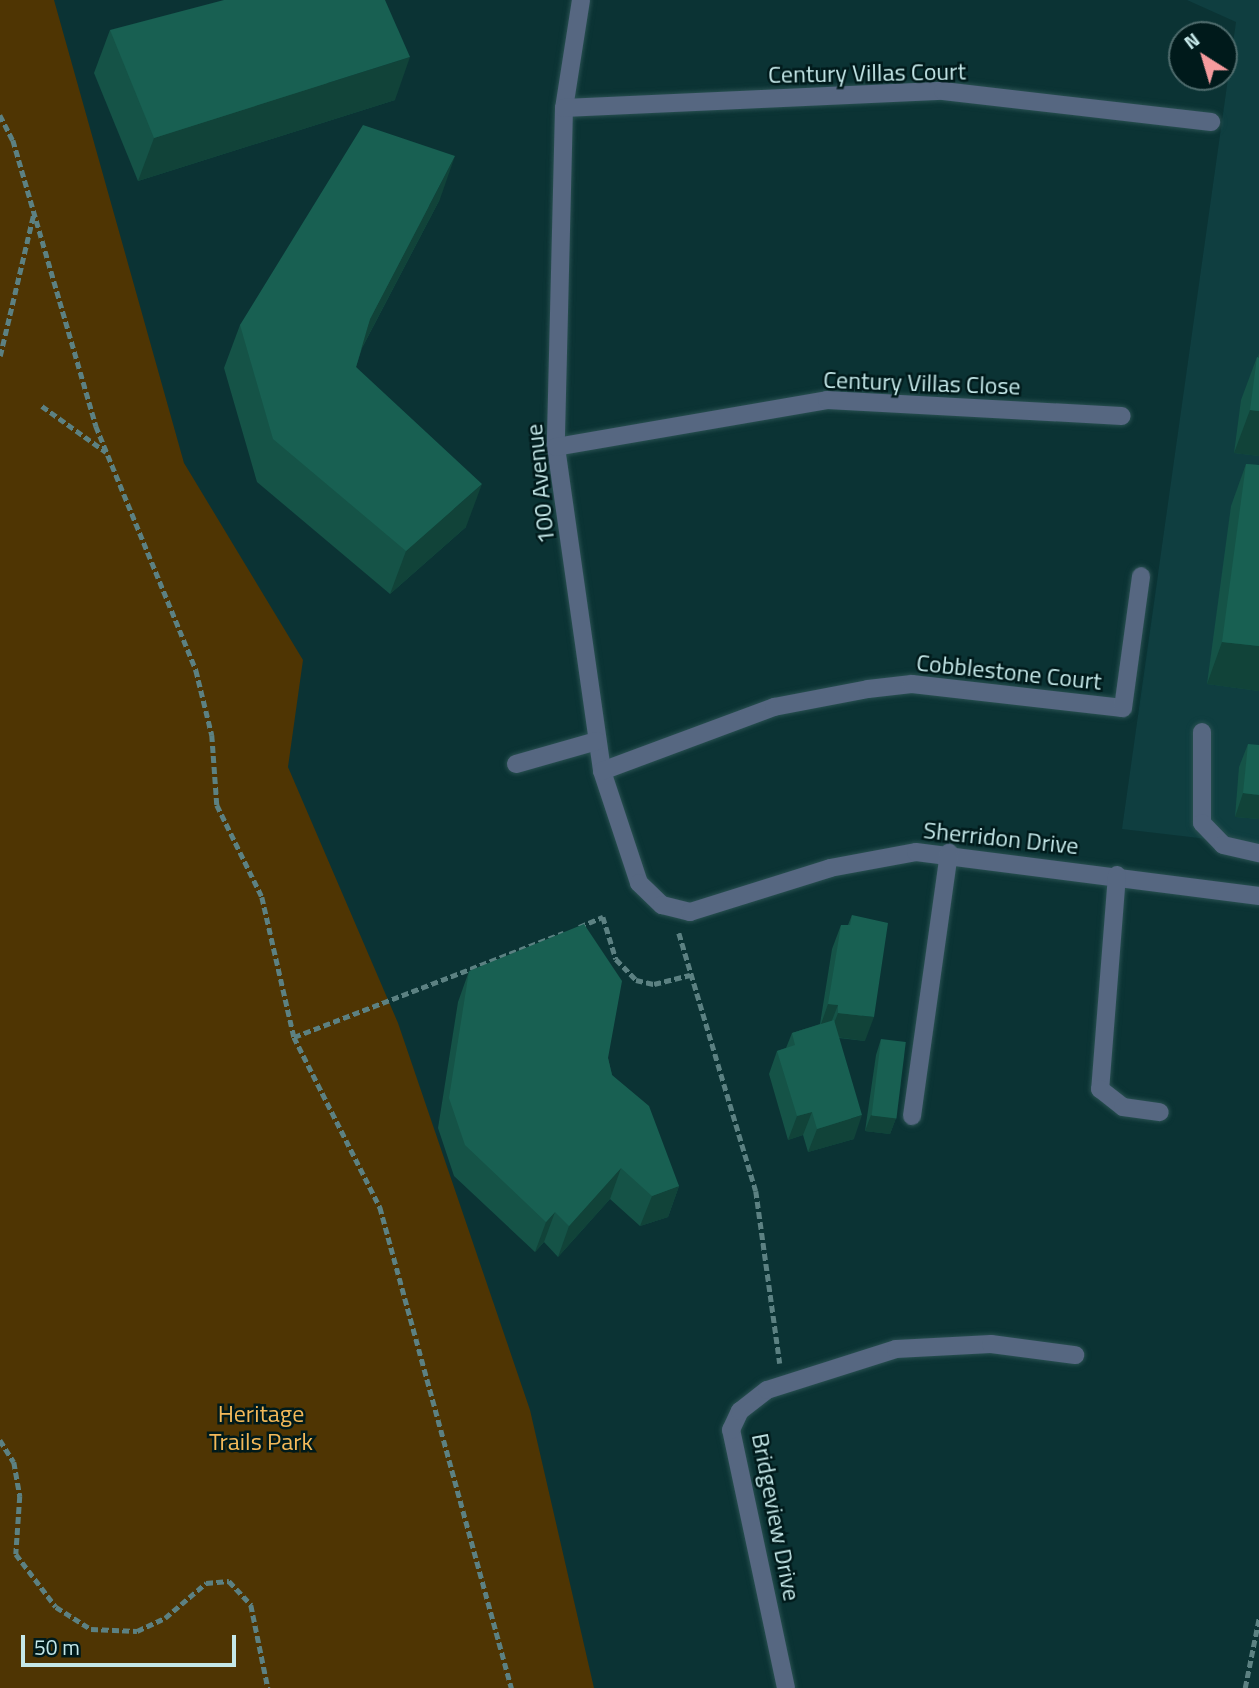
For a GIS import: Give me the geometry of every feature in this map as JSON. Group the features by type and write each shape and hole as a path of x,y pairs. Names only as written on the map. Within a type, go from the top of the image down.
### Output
{"street":[{"name":"100 Avenue","path":"581,0 564,108 556,447 602,771 632,871 667,908"},
{"name":"Century Villas Court","path":"564,108 943,92 1211,122"},
{"name":"Century Villas Close","path":"556,447 827,400 1122,416"},
{"name":"Cobblestone Court","path":"602,771 774,707 868,689 912,684 1123,708 1141,576"},
{"path":"1202,732 1202,823 1223,845 1259,853"},
{"path":"516,764 597,741"},
{"path":"912,1116 949,853"},
{"name":"Sherridon Drive","path":"667,908 706,909 882,857 949,853 1259,896"},
{"path":"1116,876 1100,1089 1123,1107 1160,1112"},
{"name":"Bridgeview Drive","path":"786,1688 731,1430 755,1398 786,1384 896,1349 991,1343 1075,1355"}],"path":[{"path":"0,115 107,452 195,670 212,735 217,805 262,897 294,1037 380,1208 512,1688"},
{"path":"0,356 33,215"},
{"path":"42,406 107,452"},
{"path":"667,908 756,1191 786,1384"},
{"path":"294,1037 603,917 615,959 636,980 654,984 690,975"},
{"path":"0,1440 14,1462 20,1496 16,1554 56,1607 91,1629 137,1631 164,1618 206,1583 229,1581 251,1605 268,1688"},
{"path":"1245,1688 1259,1618"}],"shaded area":[{"path":"1187,0 1259,0 1259,845 1122,829 1226,91 1238,91 1238,21"}],"green space":[{"name":"Heritage Trails Park","path":"0,0 54,0 184,463 303,660 288,767 398,1023 530,1410 594,1688 0,1688"}],"building":[{"path":"224,0 385,0 410,57 154,138 110,30"},
{"path":"363,125 455,156 370,319 356,367 482,484 406,551 273,439 240,325"},
{"path":"1257,357 1259,358 1259,411 1250,410"},
{"path":"1246,464 1259,465 1259,646 1222,642"},
{"path":"1248,744 1259,745 1259,795 1243,793"},
{"path":"852,915 888,923 874,1017 838,1013 838,1005 828,1004 841,925 850,925"},
{"path":"584,924 622,981 608,1058 612,1075 649,1106 679,1186 652,1196 621,1168 569,1226 555,1212 546,1222 465,1145 449,1098 469,971"},
{"path":"834,1020 862,1115 817,1129 812,1112 797,1116 777,1051 795,1045 792,1033"},
{"path":"881,1039 906,1042 896,1118 872,1115"}]}
